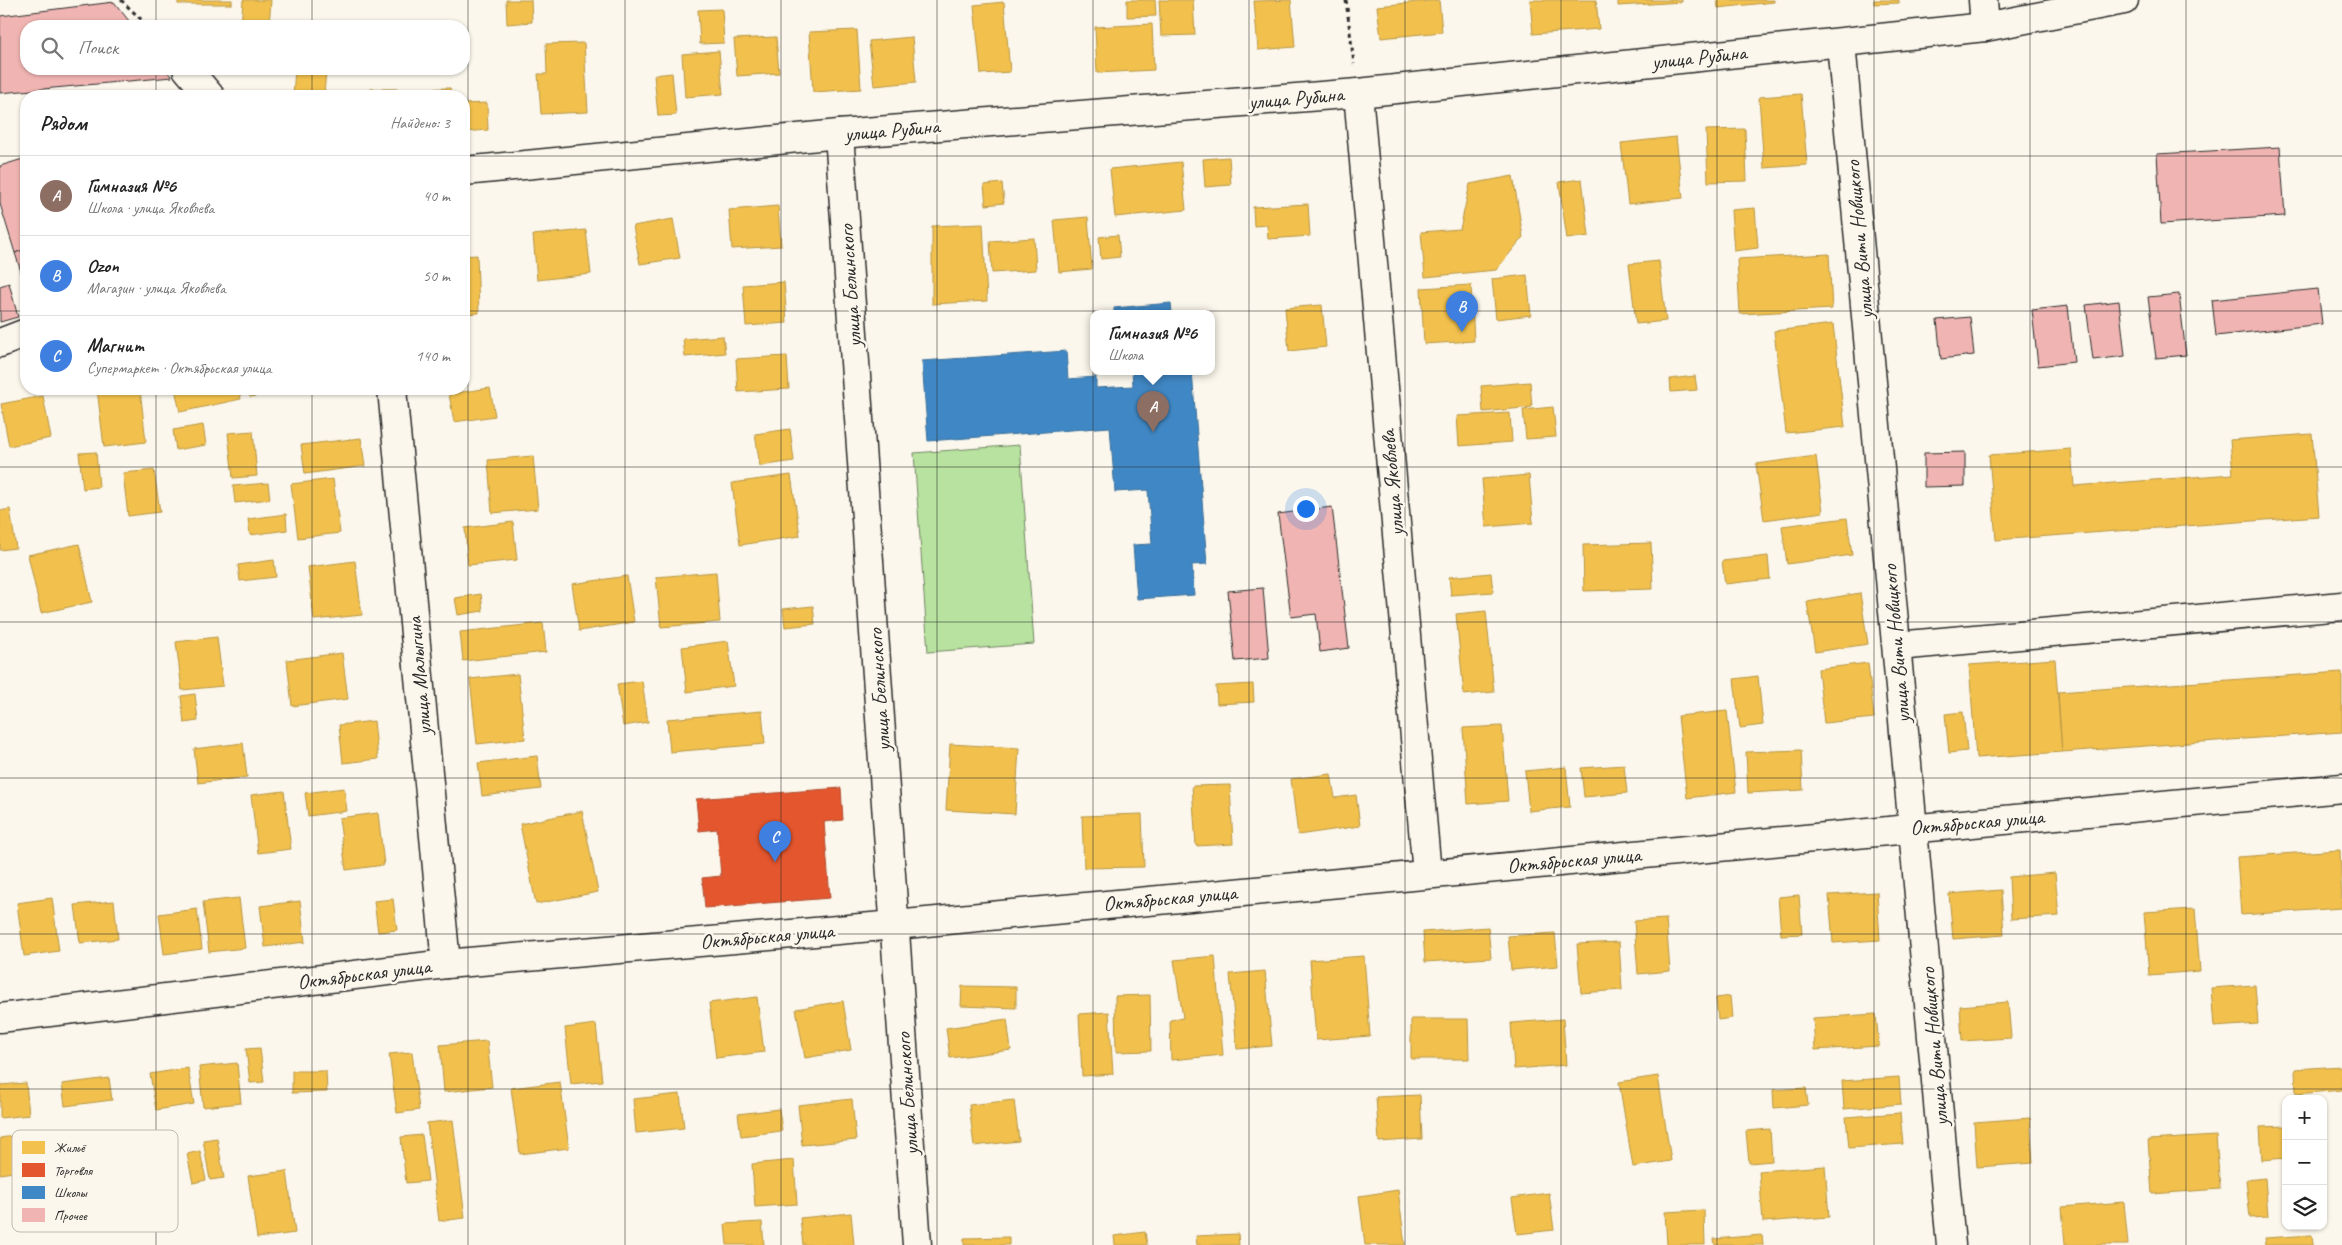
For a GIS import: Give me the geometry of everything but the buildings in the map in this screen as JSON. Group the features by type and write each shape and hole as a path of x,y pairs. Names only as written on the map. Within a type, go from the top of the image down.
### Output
{"street":[{"path":"1982,0 1985,28"},
{"name":"улица Рубина","path":"470,170 839,134 1358,93 1985,28 2124,0"},
{"name":"улица Вити Новицкого","path":"1841,42 1951,1245"},
{"path":"192,75 205,90"},
{"name":"улица Яковлева","path":"1358,93 1427,874"},
{"name":"улица Белинского","path":"839,134 918,1245"},
{"path":"0,343 20,335"},
{"name":"улица Малыгина","path":"393,395 446,964"},
{"path":"1897,646 2342,606"},
{"name":"Октябрьская улица","path":"0,1018 446,964 895,924 2342,788"}],"path":[{"path":"121,0 142,20"},
{"path":"1346,0 1358,93"}],"green space":[{"path":"1020,445 1034,644 928,652 914,453"}],"place":[{"name":"Ozon","path":"1462,332"},
{"name":"Гимназия №6","path":"1153,432"},
{"name":"Магнит","path":"775,862"}]}
